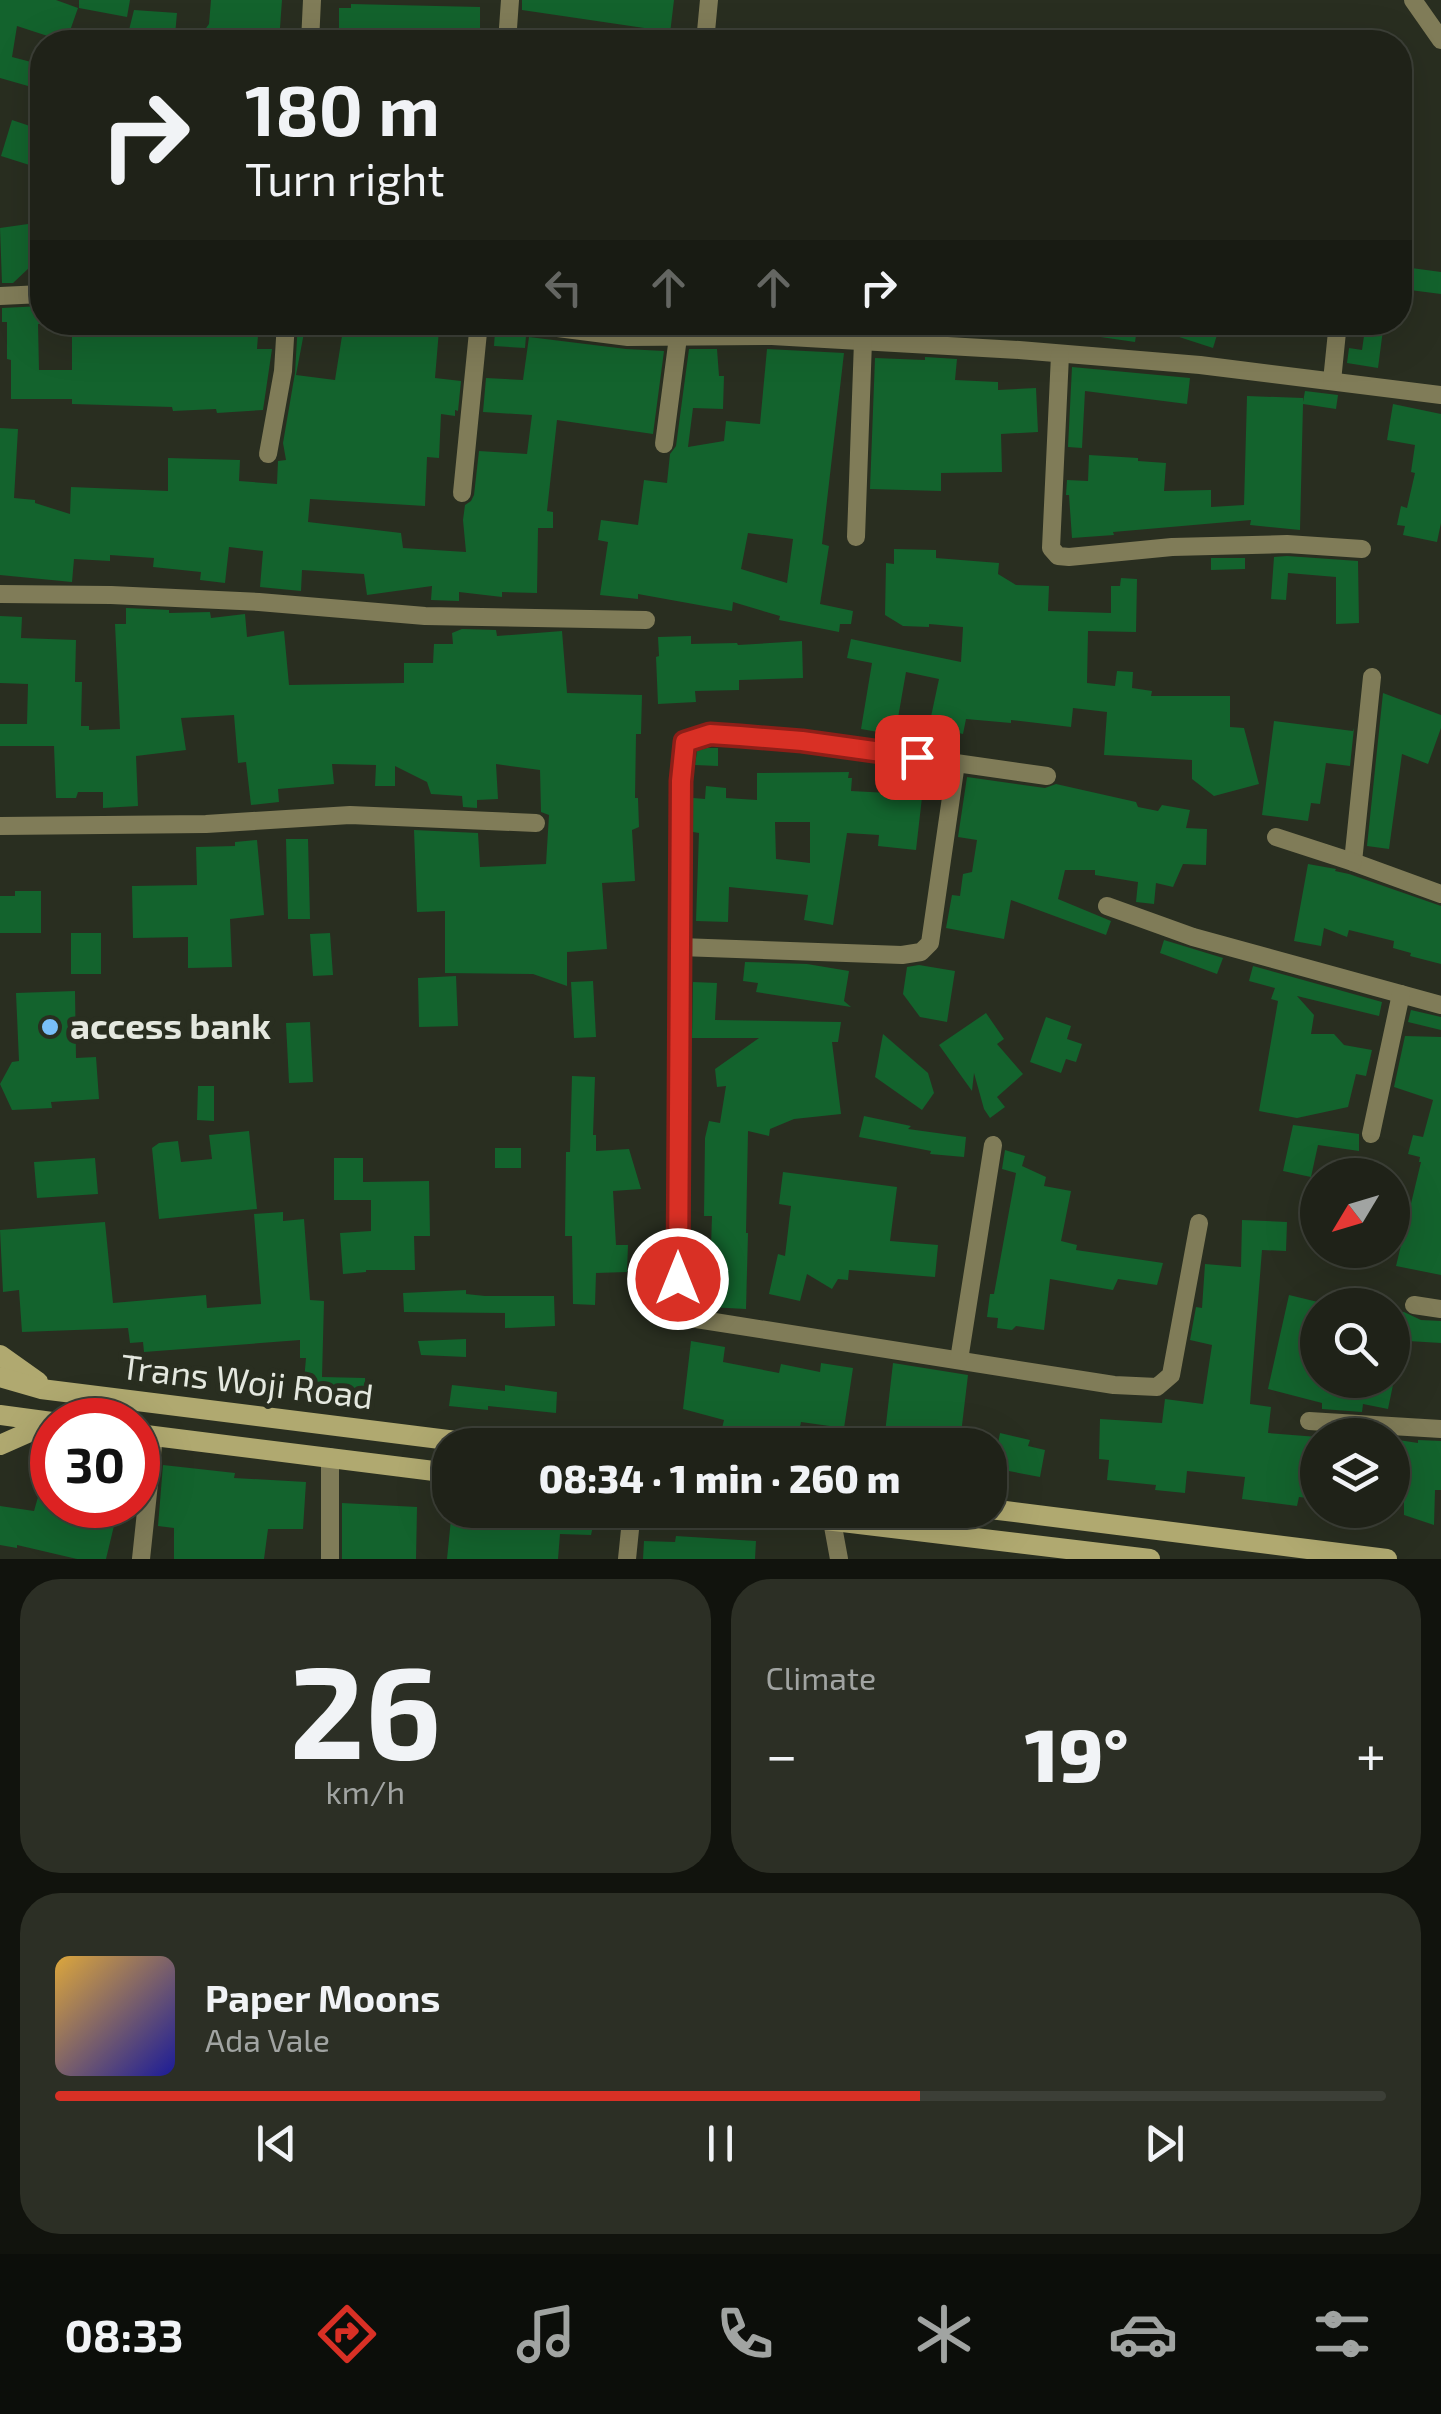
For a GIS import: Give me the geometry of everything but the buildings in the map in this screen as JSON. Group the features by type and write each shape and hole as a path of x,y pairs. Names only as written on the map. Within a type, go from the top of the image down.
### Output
{"main road":[{"path":"0,1354 48,1389"},
{"name":"Trans Woji Road","path":"0,1378 48,1389 432,1438"},
{"path":"0,1415 30,1419"},
{"path":"0,1444 30,1431"},
{"name":"Trans Woji Road","path":"160,1437 432,1471"},
{"path":"1007,1510 1387,1559"},
{"path":"875,1528 1063,1554 1150,1559"}],"street":[{"path":"311,30 312,0"},
{"path":"509,30 510,0"},
{"path":"707,30 709,0"},
{"path":"1413,0 1441,40"},
{"path":"0,296 30,295"},
{"path":"268,454 285,335"},
{"path":"462,493 478,335"},
{"path":"612,335 643,335"},
{"path":"664,444 678,335"},
{"path":"756,335 1019,350 1200,366 1441,395"},
{"path":"1332,381 1337,335"},
{"path":"856,537 863,341"},
{"path":"1060,355 1051,548 1058,556 1287,544 1362,549"},
{"path":"0,594 240,601 425,616 646,620"},
{"path":"1353,862 1372,677"},
{"path":"1047,776 784,739 710,734 685,742 681,781 677,1316 1114,1385 1157,1387 1171,1375 1199,1223"},
{"path":"680,947 902,955 921,952 930,943 956,763"},
{"path":"0,826 206,824 350,815 536,823"},
{"path":"1276,836 1441,894"},
{"path":"1107,906 1193,937 1441,1005"},
{"path":"1371,1134 1401,994"},
{"path":"958,1360 992,1145"},
{"path":"1414,1305 1441,1309"},
{"path":"1410,1427 1441,1429"},
{"path":"330,1457 330,1559"},
{"path":"141,1559 142,1528"},
{"path":"627,1559 630,1528"},
{"path":"833,1528 839,1559"}],"place":[{"name":"access bank","path":"50,1027"}],"route":[{"path":"678,1279 681,781 685,742 710,734 802,741 917,757"}]}
